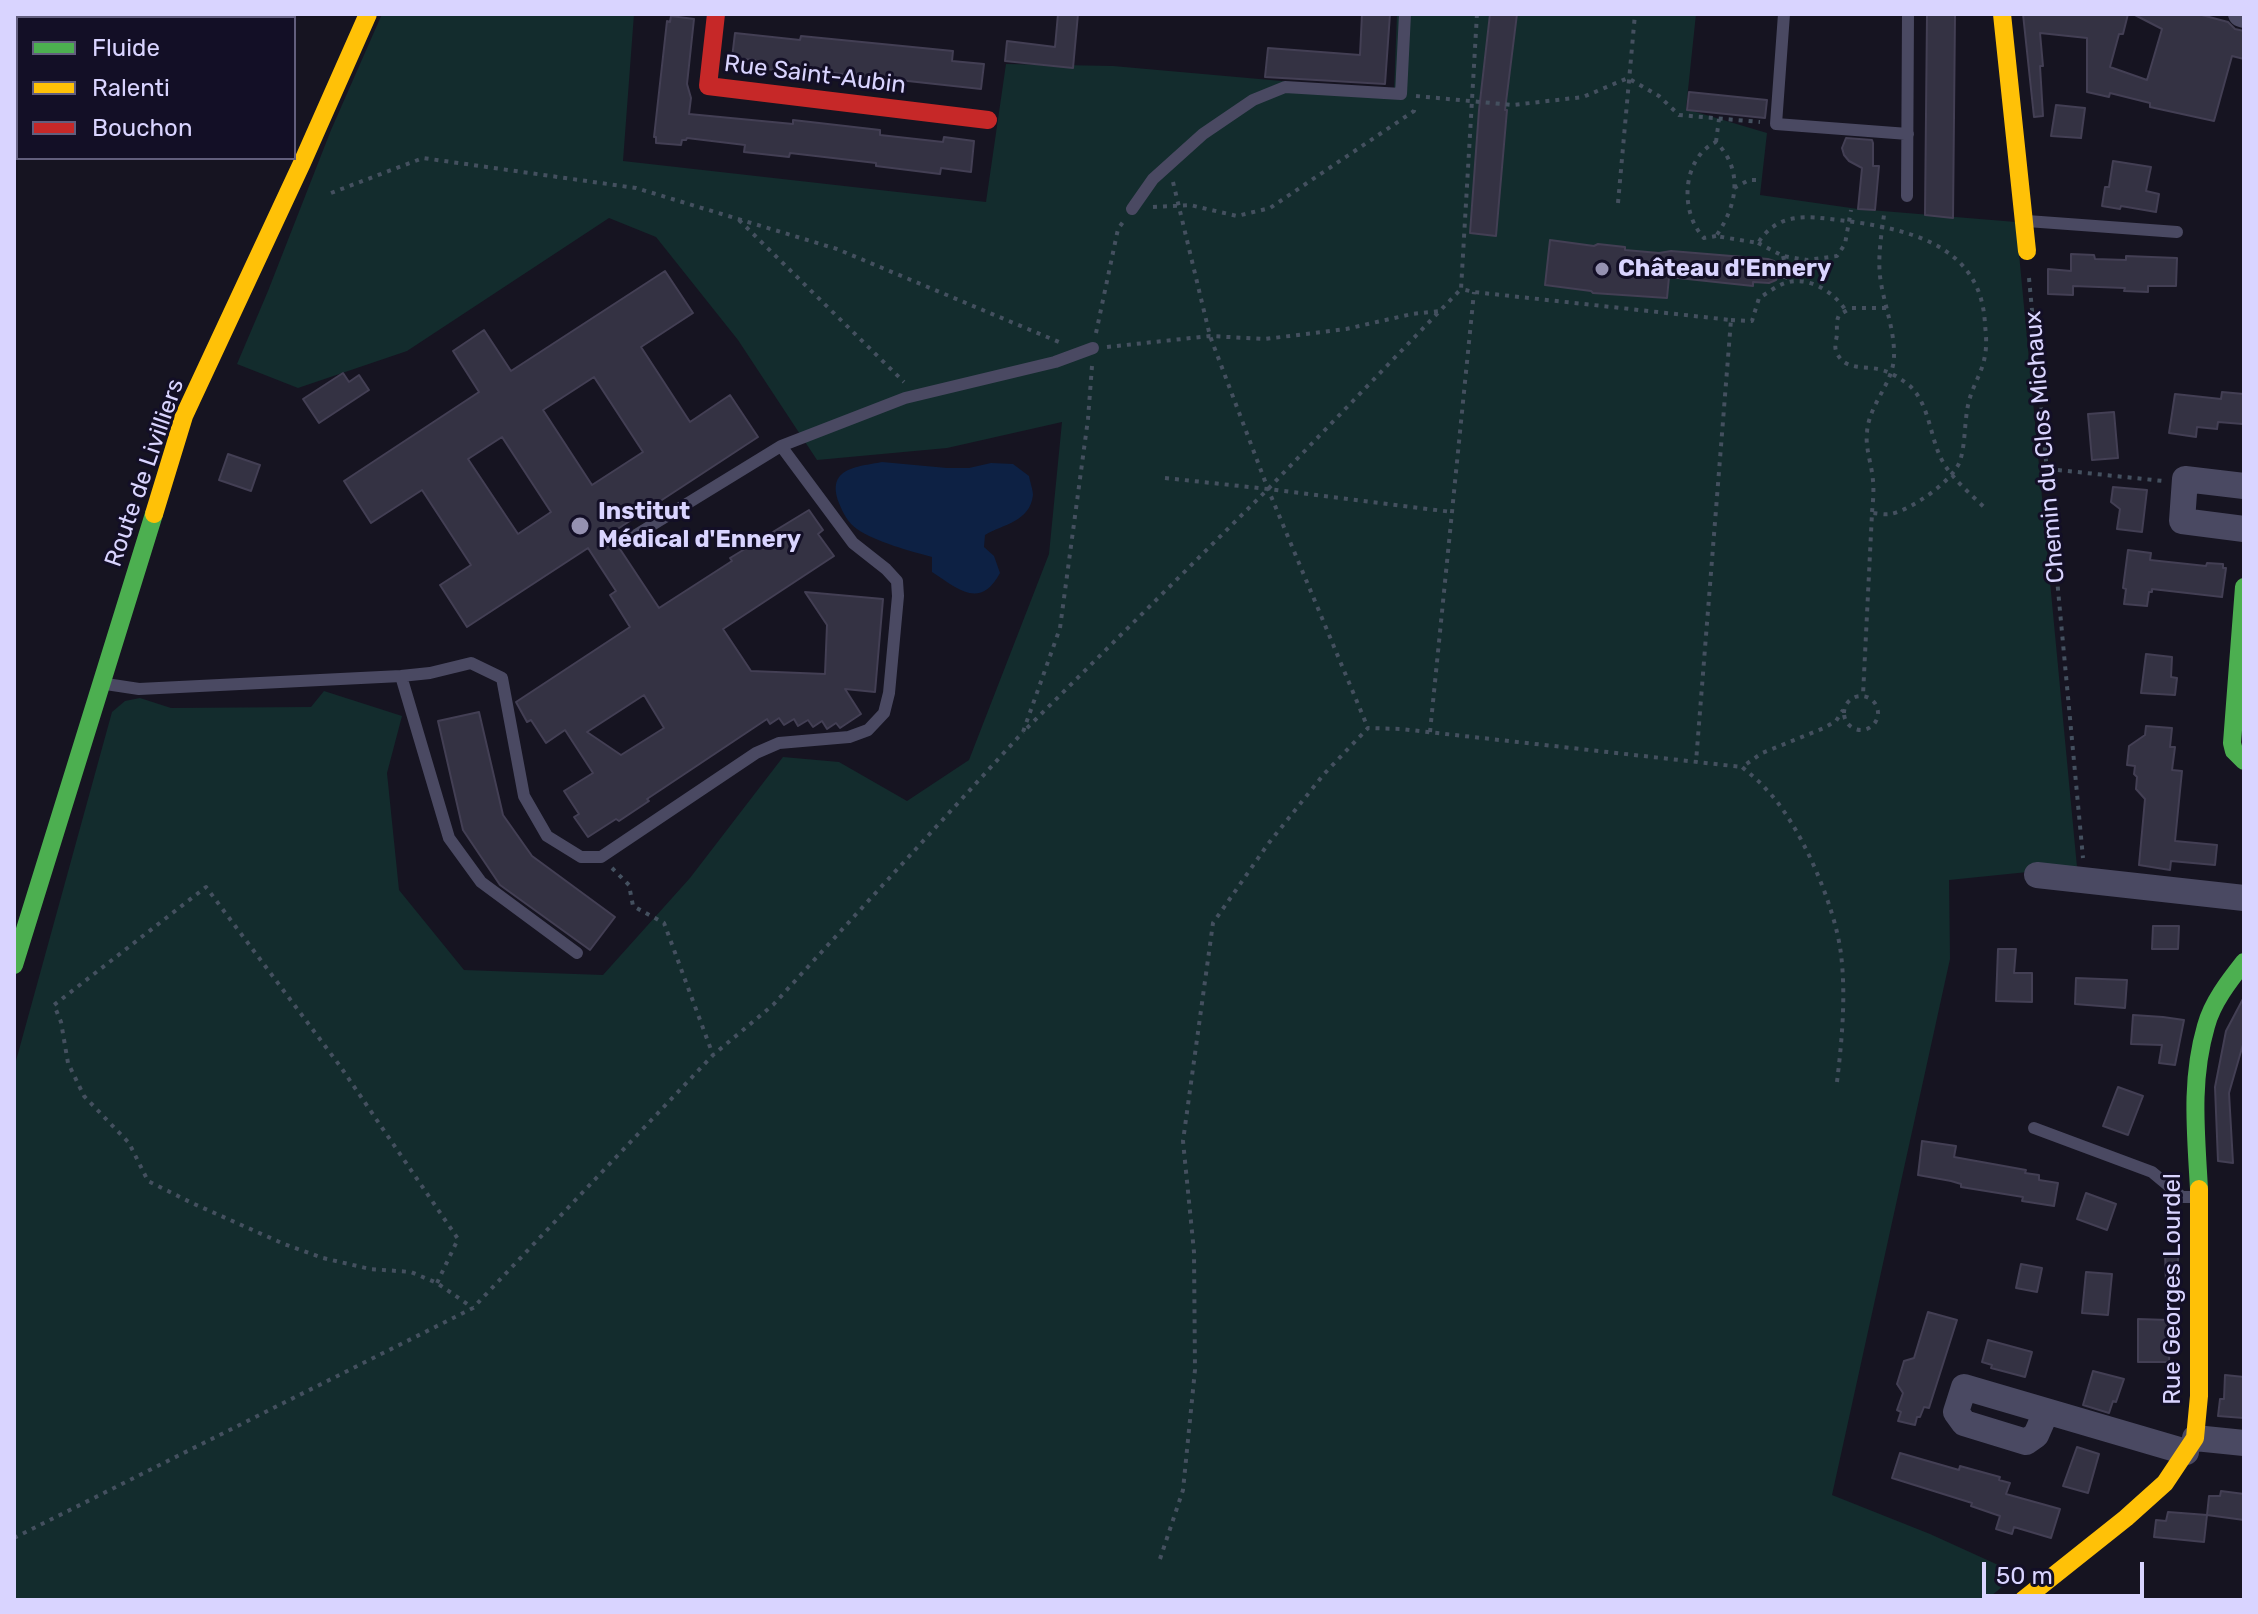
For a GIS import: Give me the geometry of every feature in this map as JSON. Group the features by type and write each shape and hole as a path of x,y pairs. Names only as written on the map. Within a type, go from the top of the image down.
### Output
{"street":[{"name":"Route de Livilliers","path":"14,965 184,416 368,14"},
{"name":"Rue Saint-Aubin","path":"716,14 708,86 988,120"},
{"path":"2002,14 2027,251"},
{"path":"2244,486 2185,479 2182,521 2244,529"},
{"path":"2244,587 2232,743 2234,751 2244,761"},
{"path":"2037,875 2244,898"},
{"name":"Rue Georges Lourdel","path":"2023,1600 2165,1483 2191,1445 2199,1396 2199,1197 2194,1085 2206,1024 2227,984 2244,962"},
{"path":"2046,1412 2191,1445 2244,1443"}],"lane":[{"path":"1132,209 1153,179 1203,134 1253,100 1285,87 1401,94 1405,14"},
{"path":"1784,14 1776,124 1908,134"},
{"path":"1907,196 1908,14"},
{"path":"2024,221 2177,232"},
{"path":"631,538 781,446 918,395 1055,362 1088,350"},
{"path":"103,684 139,689 401,676 471,663 502,678 524,796 547,836 581,857 601,857 756,753 779,743 849,737 868,730 884,713 889,693 897,581 853,543 781,446"},
{"path":"401,676 449,838 481,882 577,953"},
{"path":"2034,1128 2152,1172 2182,1197 2199,1197"}],"path":[{"path":"14,1538 473,1308 713,1055 773,1005 1023,732 1268,489 1461,289 1477,14"},
{"path":"1618,203 1635,14"},
{"path":"1023,732 1060,628 1088,419 1088,350 1118,229 1132,209 1190,205 1237,216 1270,208 1414,111 1416,96 1513,105 1583,97 1628,78"},
{"path":"1628,78 1659,96 1679,115 1776,124"},
{"path":"1716,142 1719,119"},
{"path":"1716,142 1727,153 1733,169 1734,188 1730,211 1716,236"},
{"path":"1716,142 1706,147 1688,181 1688,201 1696,230 1704,238 1716,236 1758,243 1783,256 1807,260 1837,256 1845,244 1851,210"},
{"path":"331,193 423,158 636,188 837,249 1088,350 1210,336 1265,339 1346,329 1440,310"},
{"path":"1169,165 1210,336 1268,489 1368,728"},
{"path":"1734,188 1749,180 1761,180"},
{"path":"1863,695 1873,480 1866,431 1872,408 1892,374 1894,356 1880,280 1884,215"},
{"path":"1758,243 1766,230 1796,217 1883,226 1940,246 1963,264 1976,284 1985,311 1985,356 1969,399 1960,460 1953,474 1942,485 1911,505 1889,515 1872,513"},
{"path":"739,219 918,395"},
{"name":"Chemin du Clos Michaux","path":"2027,251 2085,880"},
{"path":"1783,256 1787,273 1783,284"},
{"path":"1461,289 1752,321 1759,298 1783,284 1809,283 1826,290 1846,311"},
{"path":"1430,732 1474,292"},
{"path":"1886,308 1851,308 1839,315 1836,323 1837,355 1850,367 1876,369 1899,377 1914,390 1924,408 1940,458 1987,510"},
{"path":"1696,762 1731,320"},
{"path":"2047,469 2185,484"},
{"path":"1165,478 1452,512"},
{"path":"1742,767 1762,753 1836,721 1847,702 1854,696 1863,695 1871,699 1877,706 1878,715 1875,724 1859,730 1850,727 1843,710"},
{"path":"1160,1559 1183,1490 1195,1370 1194,1252 1183,1141 1213,923 1268,844 1324,774 1368,728 1430,732 1742,767 1767,789 1786,816 1813,862 1830,906 1841,952 1844,996 1837,1082"},
{"path":"601,857 629,885 633,906 664,923 713,1055"},
{"path":"437,1283 458,1239 340,1066 206,887 54,1005 61,1022 68,1063 84,1096 129,1143 148,1181 284,1244 323,1258 370,1269 411,1272 437,1283 473,1308"}],"green space":[{"path":"382,14 634,14 623,161 986,202 1006,64 1113,66 1394,91 1397,14 1696,14 1686,109 1767,133 1760,195 1858,209 2016,222 2077,867 1949,880 1950,959 1832,1495 1930,1534 2018,1574 1986,1600 14,1600 14,1068 112,712 125,701 140,698 171,708 311,707 324,691 402,716 387,773 399,890 464,970 603,975 690,878 783,757 839,762 907,801 969,760 1049,554 1062,422 947,448 817,460 738,340 656,237 609,218 407,351 298,388 237,364 331,130"}],"water":[{"path":"882,462 947,468 1013,464 1029,476 1033,495 1027,511 1015,521 985,535 984,547 994,556 1000,573 985,591 968,593 960,590 932,572 932,557 883,542 851,524 836,491 840,476 854,468"}],"building":[{"path":"1058,14 1078,14 1073,68 1005,61 1007,41 1055,47"},
{"path":"1362,14 1390,14 1385,84 1265,77 1268,48 1360,55"},
{"path":"1490,14 1517,14 1505,110 1496,236 1470,233"},
{"path":"1955,14 1953,218 1925,215 1927,15"},
{"path":"2023,14 2128,14 2110,67 2147,80 2162,29 2133,14 2198,14 2228,22 2235,29 2244,31 2244,59 2232,56 2214,121 2150,107 2150,103 2110,93 2109,97 2087,92 2087,38 2040,33 2043,116 2034,117"},
{"path":"671,16 694,19 687,84 691,98 689,114 793,124 793,120 880,130 880,135 943,142 944,137 974,141 971,172 941,168 940,174 790,153 789,157 744,152 745,145 687,138 682,140 681,145 656,143 654,137 667,21 670,22"},
{"path":"735,33 800,40 801,36 953,51 952,61 984,64 981,89 798,69 797,72 754,68 755,60 732,58"},
{"path":"1689,92 1767,100 1765,118 1687,110"},
{"path":"2056,105 2085,108 2081,138 2051,136"},
{"path":"1846,138 1872,140 1873,166 1879,166 1875,210 1858,209 1862,168 1844,155 1842,148"},
{"path":"2113,161 2151,167 2146,191 2159,194 2156,212 2102,206"},
{"path":"1550,240 1659,253 1671,251 1768,259 1779,266 1779,274 1776,280 1753,282 1753,286 1669,277 1667,298 1593,293 1545,285"},
{"path":"2071,254 2094,255 2095,259 2126,260 2126,256 2177,258 2176,286 2148,286 2148,292 2073,286 2073,295 2048,294 2048,269 2071,271"},
{"path":"665,271 693,313 641,347 690,422 730,395 758,437 610,534 659,608 732,561 730,558 809,510 823,530 818,534 834,556 723,629 751,671 825,674 827,625 805,592 883,599 875,692 845,689 861,714 840,728 836,723 827,729 822,721 813,727 808,720 798,726 794,719 784,725 779,718 770,724 767,719 619,821 616,819 588,837 574,817 579,814 564,791 593,773 565,730 546,743 531,720 527,722 516,702 630,627 610,595 616,591 588,548 467,627 440,585 471,565 422,490 371,523 344,481 479,392 453,351 484,330 511,371","holes":["594,377 643,452 592,485 543,410","502,437 551,512 518,534 468,459","644,695 664,728 621,755 587,732"]},
{"path":"343,373 349,382 359,375 369,390 319,423 303,399"},
{"path":"2222,392 2244,394 2243,424 2218,422 2217,429 2197,427 2196,437 2169,433 2175,394 2221,399"},
{"path":"2114,412 2118,458 2092,460 2088,414"},
{"path":"228,454 260,465 251,491 219,480"},
{"path":"2113,487 2147,490 2142,532 2117,529 2120,509 2111,502"},
{"path":"2128,550 2151,553 2150,560 2206,566 2207,563 2223,564 2226,568 2222,597 2152,589 2147,606 2124,604"},
{"path":"2146,654 2172,657 2171,677 2177,678 2175,695 2141,693"},
{"path":"479,712 503,815 532,856 615,917 590,950 500,885 463,830 438,721"},
{"path":"2146,726 2172,728 2170,747 2175,747 2172,770 2182,771 2175,841 2217,845 2215,865 2171,861 2170,870 2139,865 2145,799 2136,789 2135,766 2127,765 2129,746 2145,735"},
{"path":"2153,926 2179,926 2178,949 2152,949"},
{"path":"1998,949 2016,949 2014,973 2032,973 2032,1002 1996,1001"},
{"path":"2076,978 2127,980 2125,1008 2075,1004"},
{"path":"2244,997 2244,1041 2229,1093 2233,1163 2218,1161 2215,1087 2226,1031"},
{"path":"2133,1015 2184,1020 2175,1065 2159,1063 2162,1045 2131,1044"},
{"path":"2118,1087 2143,1096 2128,1135 2103,1126"},
{"path":"1922,1141 1956,1146 1954,1157 2026,1170 2025,1173 2039,1175 2039,1180 2058,1183 2054,1206 1918,1175"},
{"path":"2086,1193 2116,1204 2107,1230 2077,1219"},
{"path":"2178,1251 2178,1284 2166,1285 2165,1252"},
{"path":"2021,1264 2042,1268 2037,1292 2016,1288"},
{"path":"2086,1272 2112,1274 2108,1315 2082,1313"},
{"path":"1928,1312 1957,1320 1929,1408 1924,1407 1915,1425 1898,1421 1901,1412 1897,1410 1903,1393 1897,1384 1904,1361 1914,1358"},
{"path":"2138,1319 2168,1320 2169,1362 2138,1362"},
{"path":"1988,1340 2032,1352 2025,1377 1991,1368 1992,1365 1982,1362"},
{"path":"2093,1371 2124,1379 2109,1413 2083,1405"},
{"path":"2225,1375 2244,1377 2244,1418 2218,1416 2220,1399 2224,1399"},
{"path":"2077,1447 2099,1454 2088,1493 2063,1486"},
{"path":"1900,1453 1959,1470 1960,1466 2000,1477 1999,1480 2010,1483 2006,1494 2060,1509 2051,1538 2014,1527 2012,1534 1996,1529 2000,1516 1971,1506 1972,1503 1892,1478"},
{"path":"2221,1491 2244,1494 2244,1520 2207,1515 2209,1496 2220,1496"},
{"path":"2168,1512 2207,1515 2204,1542 2154,1537 2156,1520 2166,1521"}],"traffic: fast":[{"path":"14,965 154,514"},
{"path":"2244,587 2232,743 2234,751 2244,761"},
{"path":"2199,1189 2195,1107 2201,1046 2212,1009 2244,962"}],"traffic: slow":[{"path":"154,514 184,416 368,14"},
{"path":"2002,14 2027,251"},
{"path":"2023,1600 2165,1483 2195,1438 2199,1396 2199,1189"}],"traffic: jam":[{"path":"716,14 708,86 988,120"}],"place":[{"name":"Château d'Ennery","path":"1602,269"},
{"name":"Institut Médical d'Ennery","path":"580,526"}]}
